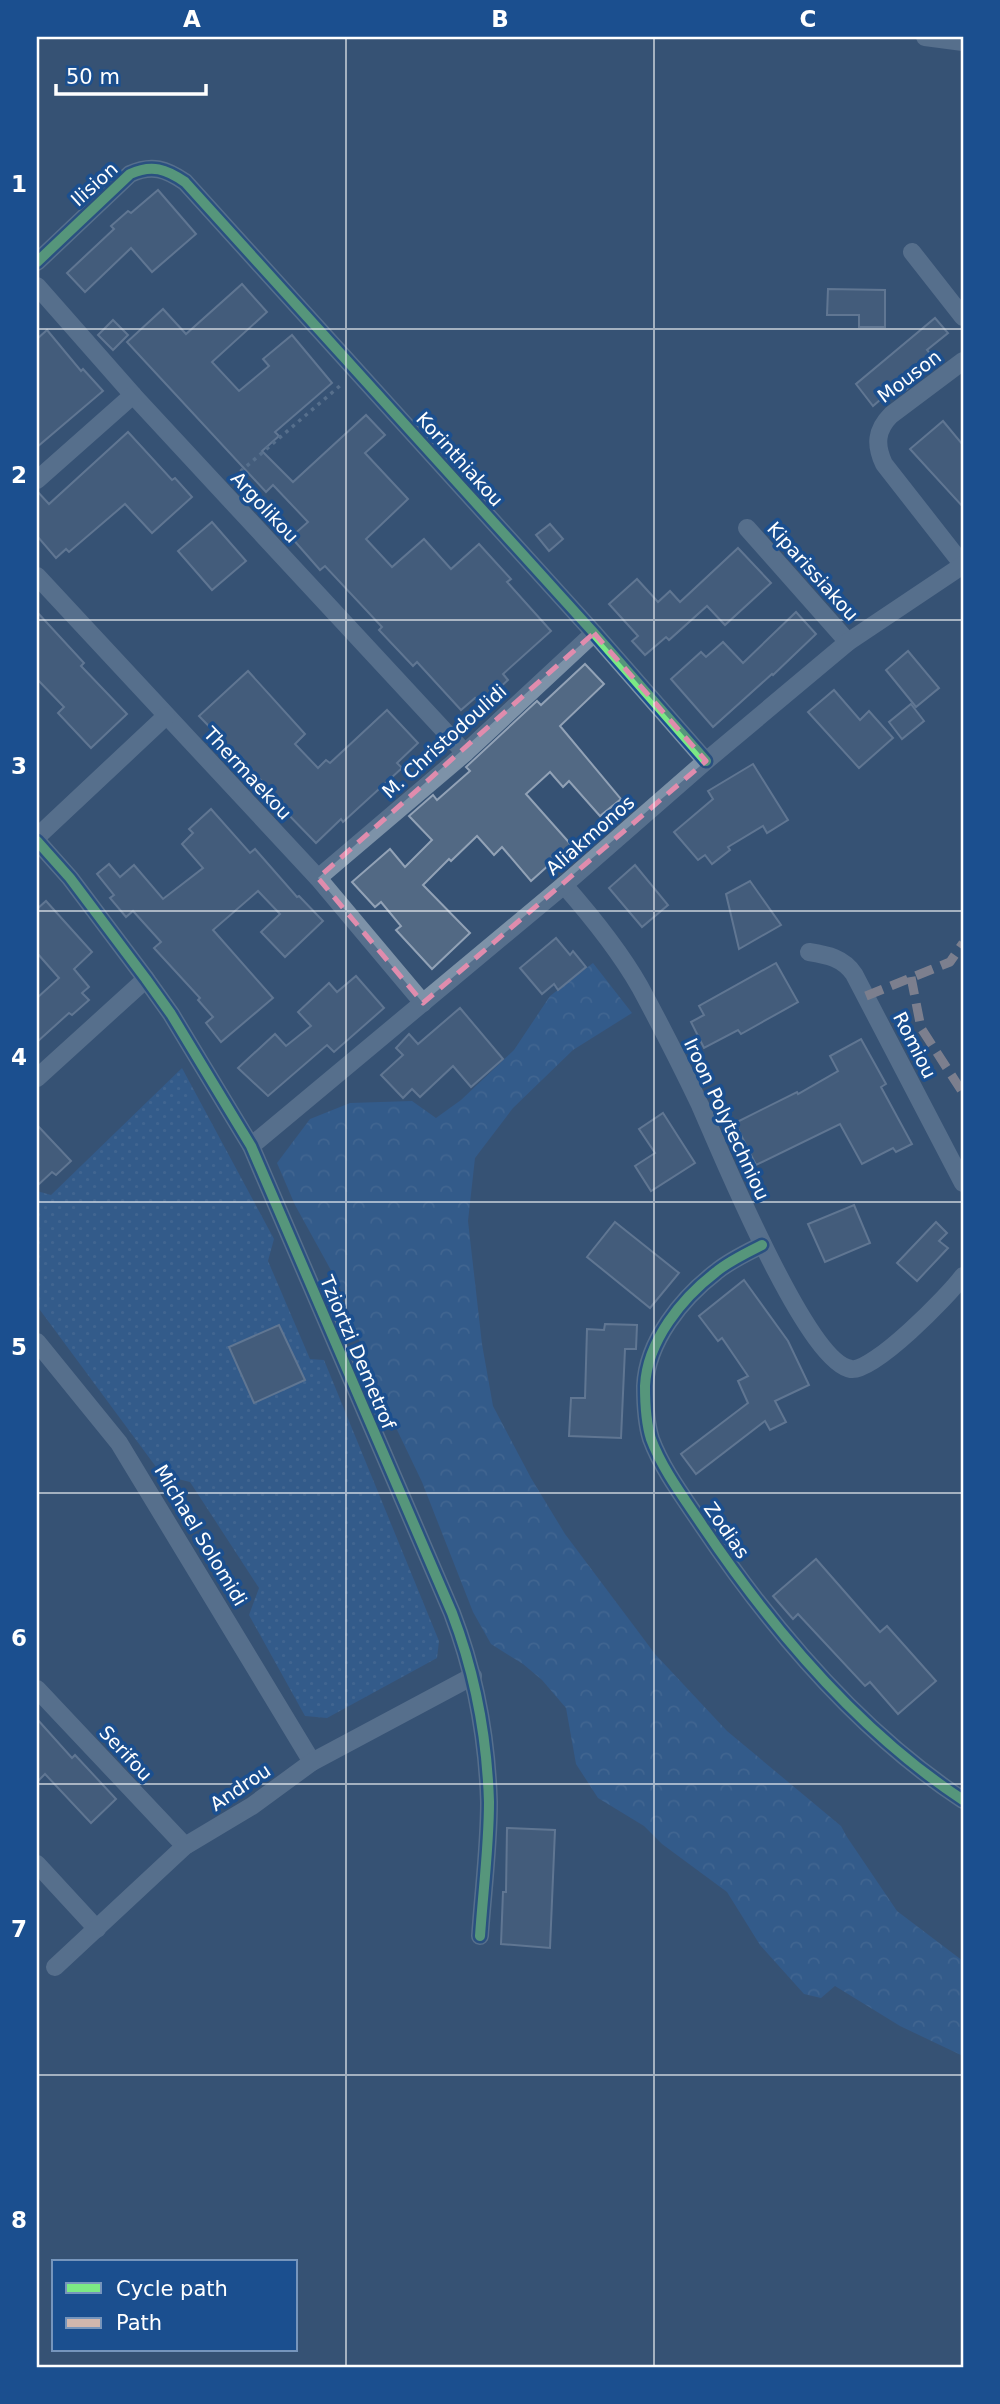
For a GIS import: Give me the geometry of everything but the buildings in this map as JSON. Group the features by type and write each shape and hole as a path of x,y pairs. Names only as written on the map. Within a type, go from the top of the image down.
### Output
{"street":[{"path":"925,37 963,42"},
{"name":"Ilision","path":"37,262 130,174 143,168 156,168 169,171 185,182"},
{"name":"Korinthiakou","path":"185,182 594,633 706,761"},
{"path":"912,252 963,317"},
{"name":"Argolikou","path":"37,286 132,395 465,754"},
{"name":"Mouson","path":"963,361 882,424 878,451 884,464 963,565"},
{"path":"37,480 132,395"},
{"name":"Kiparissiakou","path":"747,528 848,642"},
{"name":"Aliakmonos","path":"251,1146 564,886 706,761 848,642 963,565"},
{"name":"Thermaekou","path":"37,576 318,878 423,1003"},
{"name":"M. Christodoulidi","path":"318,878 465,754 594,633"},
{"path":"37,839 166,716"},
{"name":"Tziortzi Demetrof","path":"37,839 70,878 171,1014 251,1146 452,1613 473,1675 481,1720 489,1802 480,1936"},
{"name":"Iroon Polytechniou","path":"564,886 599,924 639,986 699,1103 762,1245 793,1301 835,1359 851,1369 874,1361 943,1300 963,1276"},
{"name":"Romiou","path":"808,952 845,962 854,974 963,1184"},
{"path":"37,1078 146,979"},
{"name":"Zodias","path":"762,1245 718,1270 703,1282 675,1314 659,1340 645,1384 651,1438 685,1500 771,1619 811,1665 886,1740 963,1800"},
{"name":"Michael Solomidi","path":"37,1342 119,1443 312,1762"},
{"name":"Androu","path":"55,1967 185,1846 252,1806 312,1762 473,1675"},
{"name":"Serifou","path":"37,1689 185,1846"},
{"path":"37,1864 97,1928"}],"path":[{"path":"220,490 357,371"}],"highlighted area":[{"path":"594,633 706,761 423,1003 318,878"}],"green space":[{"path":"593,963 632,1013 573,1050 513,1108 475,1158 468,1221 482,1344 493,1406 531,1478 565,1534 655,1654 727,1731 841,1826 897,1911 963,1961 963,2056 900,2026 835,1986 821,1998 804,1994 760,1945 727,1892 662,1844 644,1826 598,1798 576,1764 566,1708 542,1680 523,1664 491,1644 473,1612 422,1482 376,1386 338,1283 295,1205 277,1163 310,1119 350,1103 412,1101 436,1118 461,1100 514,1050 550,996"},
{"path":"182,1068 274,1239 268,1261 310,1359 324,1360 439,1641 437,1658 327,1718 305,1716 249,1615 259,1588 190,1482 162,1475 37,1306 37,1191 51,1195"}],"marked path":[{"path":"866,996 950,962 963,943"},
{"path":"911,977 921,1028 963,1093"}],"cycle path":[{"path":"37,262 130,174 145,169 159,169 185,182 594,633 706,761"},
{"path":"37,841 70,878 171,1014 251,1146 452,1613 473,1682 488,1778 488,1835 480,1936"},
{"path":"762,1245 726,1264 703,1283 679,1308 659,1337 647,1369 645,1386 651,1439 667,1472 729,1564 819,1676 888,1743 963,1800"}]}
